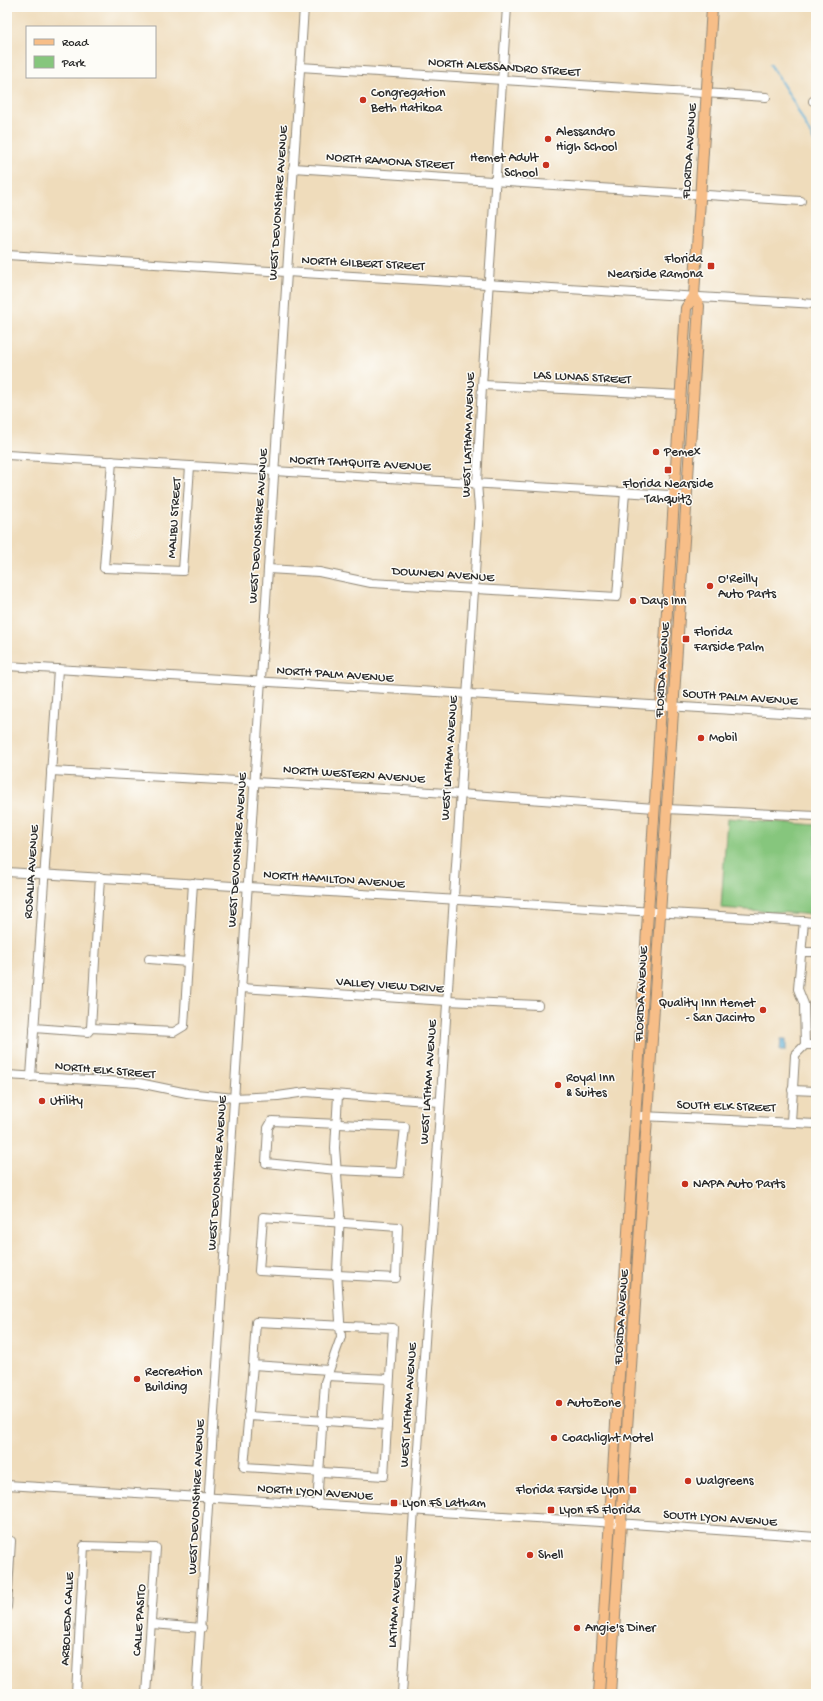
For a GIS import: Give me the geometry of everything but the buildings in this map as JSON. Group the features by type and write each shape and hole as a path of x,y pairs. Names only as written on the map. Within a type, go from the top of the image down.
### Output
{"main road":[{"name":"FLORIDA AVENUE","path":"610,1694 699,306 694,296 712,7"},
{"name":"FLORIDA AVENUE","path":"599,1694 686,308 694,296"},
{"path":"681,395 687,398 685,436 690,449"},
{"path":"627,1251 632,1252 633,1260 629,1331 632,1359"}],"street":[{"name":"WEST DEVONSHIRE AVENUE","path":"196,1694 202,1628 234,1098 304,7"},
{"name":"WEST LATHAM AVENUE","path":"414,1511 474,590 479,508 477,483 482,385 507,7"},
{"name":"NORTH ALESSANDRO STREET","path":"300,67 766,97"},
{"name":"NORTH RAMONA STREET","path":"294,168 801,201"},
{"name":"NORTH GILBERT STREET","path":"7,255 816,304"},
{"name":"LAS LUNAS STREET","path":"482,385 681,395"},
{"name":"NORTH TAHQUITZ AVENUE","path":"7,455 687,496"},
{"name":"MALIBU STREET","path":"112,461 104,568 183,571 190,466"},
{"name":"DOWNEN AVENUE","path":"268,569 319,572 371,583 617,597 625,492"},
{"name":"NORTH PALM AVENUE","path":"7,666 467,695 662,705"},
{"name":"ROSALIA AVENUE","path":"31,1077 58,669"},
{"name":"SOUTH PALM AVENUE","path":"662,705 816,715"},
{"name":"NORTH WESTERN AVENUE","path":"51,770 460,793 655,808"},
{"path":"666,809 816,816"},
{"name":"NORTH HAMILTON AVENUE","path":"7,872 44,874 99,881 193,883 649,911 804,925 816,922"},
{"path":"34,1028 88,1032 91,1028 99,881"},
{"path":"91,1028 174,1032 184,1026 193,883"},
{"path":"804,925 798,988 804,1004 805,1045"},
{"path":"802,952 816,952"},
{"path":"149,959 188,962"},
{"name":"VALLEY VIEW DRIVE","path":"241,988 447,1001 538,1005"},
{"path":"791,1122 795,1055 805,1045 816,1045"},
{"name":"NORTH ELK STREET","path":"7,1076 139,1083 187,1093 234,1098 278,1096 306,1092 440,1102"},
{"path":"792,1090 816,1091"},
{"path":"317,1505 324,1382 341,1338 337,1276 339,1223 335,1148 338,1095"},
{"name":"SOUTH ELK STREET","path":"636,1116 816,1124"},
{"path":"272,1120 336,1123 405,1127 400,1173 337,1170 266,1163 268,1128 272,1120"},
{"path":"263,1216 339,1223 398,1227 396,1278 258,1271 263,1216"},
{"path":"256,1322 340,1327 392,1328 384,1476 244,1467 256,1322"},
{"path":"253,1365 389,1379"},
{"path":"248,1416 322,1422 387,1425"},
{"name":"NORTH LYON AVENUE","path":"7,1484 621,1524"},
{"name":"LATHAM AVENUE","path":"402,1694 414,1511"},
{"name":"SOUTH LYON AVENUE","path":"621,1524 816,1537"},
{"path":"7,1607 9,1540"},
{"name":"CALLE PASITO","path":"84,1546 156,1548 152,1624 146,1694"},
{"name":"ARBOLEDA CALLE","path":"76,1694 84,1546"},
{"path":"152,1624 202,1628"}],"green space":[{"path":"727,818 816,825 816,915 721,908"}],"water":[{"path":"781,1039 786,1039 786,1051 780,1051"}],"waterway":[{"path":"770,64 793,101 816,145"}],"place":[{"name":"Congregation Beth Hatikoa","path":"363,100"},
{"name":"Alessandro High School","path":"548,139"},
{"name":"Hemet Adult School","path":"546,165"},
{"name":"Florida Nearside Ramona","path":"711,266"},
{"name":"Pemex","path":"656,452"},
{"name":"Florida Nearside Tahquitz","path":"668,470"},
{"name":"O'Reilly Auto Parts","path":"710,586"},
{"name":"Days Inn","path":"633,601"},
{"name":"Florida Farside Palm","path":"686,639"},
{"name":"Mobil","path":"701,738"},
{"name":"Quality Inn Hemet - San Jacinto","path":"763,1010"},
{"name":"Royal Inn & Suites","path":"558,1085"},
{"name":"Utility","path":"42,1101"},
{"name":"NAPA Auto Parts","path":"685,1184"},
{"name":"Recreation Building","path":"137,1379"},
{"name":"AutoZone","path":"559,1403"},
{"name":"Coachlight Motel","path":"554,1438"},
{"name":"Walgreens","path":"688,1481"},
{"name":"Florida Farside Lyon","path":"633,1490"},
{"name":"Lyon FS Latham","path":"394,1503"},
{"name":"Lyon FS Florida","path":"551,1510"},
{"name":"Shell","path":"530,1555"},
{"name":"Angie's Diner","path":"577,1628"}]}
